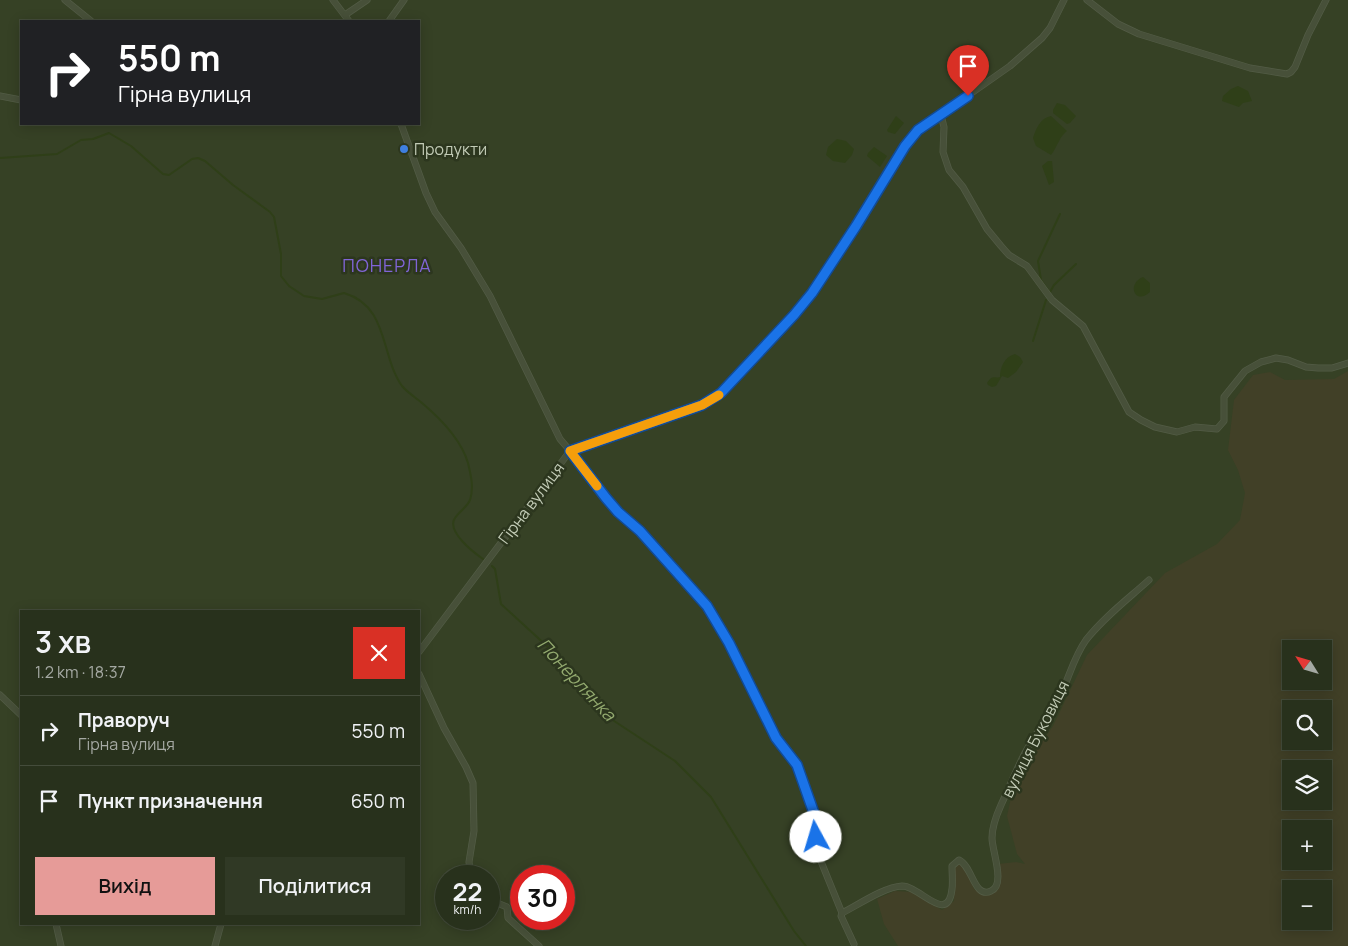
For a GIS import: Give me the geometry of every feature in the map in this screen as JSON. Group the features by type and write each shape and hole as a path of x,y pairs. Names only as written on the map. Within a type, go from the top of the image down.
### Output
{"street":[{"path":"65,0 90,20"},
{"path":"333,0 348,20"},
{"path":"345,15 366,0"},
{"path":"390,20 404,0"},
{"name":"Гірна вулиця","path":"420,651 570,451 702,405 721,393 812,293 905,146 918,130 1010,66 1042,38 1050,28 1064,0"},
{"path":"1087,0 1118,24 1139,34 1250,68 1287,74 1295,67 1308,35 1326,0"},
{"path":"0,96 20,100"},
{"path":"941,115 944,127 943,152 946,163 987,229 1009,255 1027,266 1052,300 1083,326 1130,412 1141,420 1155,427 1177,432 1195,427 1217,429 1224,420 1224,397 1245,371 1261,362 1276,358 1288,360 1306,367 1318,368 1332,368 1348,364"},
{"path":"401,125 429,199 490,296 560,439 618,512 640,531 707,606 729,643 776,738 797,765 815,816 820,859 854,944"},
{"name":"вулиця Буковиця","path":"842,913 893,887 905,886 915,889 937,905 942,906 950,900 952,866 959,860 968,868 978,889 990,892 996,888 998,880 993,851 993,825 1025,753 1063,690 1079,650 1113,611 1149,580"},
{"path":"420,676 473,784 474,831 469,865"},
{"path":"0,695 20,714"},
{"path":"500,904 507,907 508,918 539,946"},
{"path":"56,925 61,946"},
{"path":"215,946 221,925"}],"shaded area":[{"path":"1238,86 1248,91 1252,101 1243,103 1239,107 1222,101 1223,96"},
{"path":"1057,103 1065,105 1076,116 1070,123 1067,124 1053,113"},
{"path":"896,116 904,123 895,134 887,130"},
{"path":"1051,116 1067,131 1051,155 1036,146 1033,138 1041,121"},
{"path":"837,139 846,141 854,149 852,155 845,163 833,161 826,155 828,147"},
{"path":"874,147 887,156 880,167 867,156"},
{"path":"1048,161 1052,161 1054,182 1049,185 1042,166"},
{"path":"1143,277 1150,283 1150,292 1140,297 1134,292 1134,289 1138,280"},
{"path":"1015,354 1023,362 1016,372 1008,378 1002,376 996,386 988,385 987,383 994,377 1000,377 1003,363 1011,355"},
{"path":"1348,371 1348,946 898,946 884,924 877,899 895,891 912,892 942,910 954,901 955,869 957,865 962,864 967,870 974,889 985,895 994,892 998,864 1016,862 1025,864 1017,854 1007,816 1011,798 1032,756 1053,726 1087,655 1165,573 1217,544 1240,520 1245,493 1238,470 1228,450 1234,400 1253,375 1270,372 1285,380 1334,379"}],"waterway":[{"name":"Понерлянка","path":"0,158 57,154 81,140 93,139 109,133 131,146 163,174 169,175 192,159 198,158 205,161 233,185 270,212 274,217 281,254 281,276 289,286 304,296 322,299 344,293 359,299 376,320 395,374 402,386 443,423 461,446 468,463 472,491 469,503 455,518 453,523 454,529 462,541 483,559"},
{"path":"1048,290 1041,280 1038,261 1060,214"},
{"path":"1050,292 1054,285 1076,264"},
{"path":"1033,341 1046,300"},
{"name":"Понерлянка","path":"492,566 495,569 501,604 573,670 605,715 675,761 711,797 794,931 806,946"}],"slow traffic":[{"path":"597,486 570,451 702,405 719,395"}],"place":[{"name":"Продукти","path":"404,149"}],"district":[{"name":"ПОНЕРЛА","path":"387,265"}],"route":[{"path":"816,837 815,816 797,765 776,738 762,714 729,643 707,606 640,531 618,512 570,451 702,405 717,397 794,315 812,293 905,146 918,130 968,96"}]}
